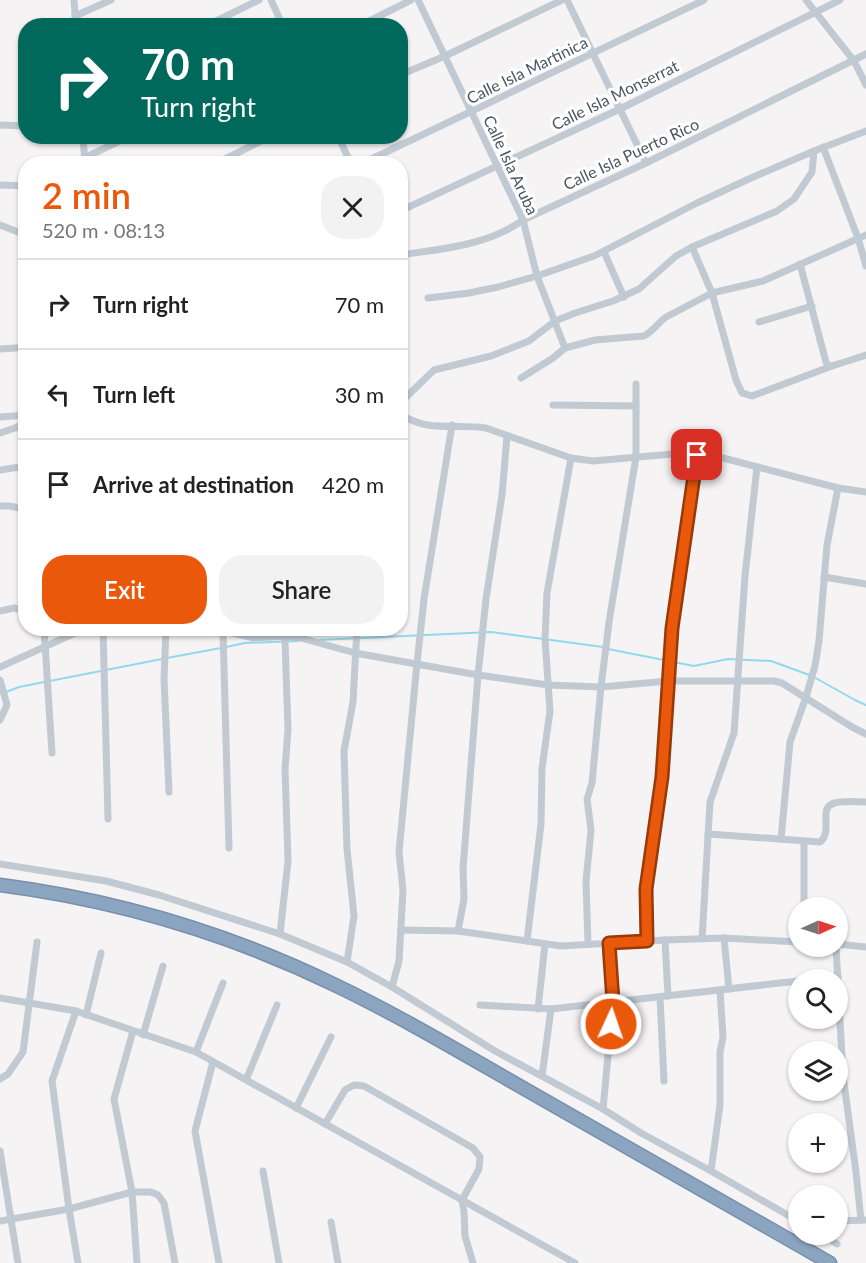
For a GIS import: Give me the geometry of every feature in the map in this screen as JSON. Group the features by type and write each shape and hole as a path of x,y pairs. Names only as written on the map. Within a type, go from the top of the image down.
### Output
{"highway":[{"path":"0,885 70,897 166,920 231,941 308,972 397,1017 830,1263"}],"street":[{"path":"74,0 75,16 111,0"},
{"path":"222,18 259,0"},
{"path":"271,0 279,18"},
{"path":"375,18 411,0"},
{"name":"Calle Isla Aruba","path":"418,0 523,219 537,276 565,348"},
{"path":"408,72 561,0"},
{"path":"567,0 646,163"},
{"name":"Calle Isla Martinica","path":"408,141 704,0"},
{"path":"806,0 854,61 866,85"},
{"name":"Calle Isla Monserrat","path":"408,207 620,109 840,0"},
{"name":"Calle Isla Puerto Rico","path":"408,254 454,247 499,234 512,228 523,219 646,163 866,54"},
{"path":"0,125 18,126"},
{"path":"428,298 498,287 594,256 697,203 823,147 866,131"},
{"path":"94,156 116,144"},
{"path":"231,156 255,144"},
{"name":"Calle Isla Martinica","path":"378,156 403,144"},
{"path":"823,147 858,238 866,266"},
{"path":"408,395 434,370 491,356 529,341 555,321 624,297 639,289 669,261 692,247 777,211 794,199 812,172 814,151"},
{"path":"0,185 18,186"},
{"path":"0,225 18,232"},
{"path":"521,378 565,348 595,340 644,336 666,317 712,293 763,281 866,235"},
{"path":"692,247 712,293 736,380 742,393 752,396 866,355"},
{"path":"604,252 624,297"},
{"path":"800,264 826,362 832,366"},
{"path":"759,322 812,306"},
{"path":"0,349 18,347"},
{"path":"588,944 586,881 591,830 587,799 592,783 609,622 636,457 636,384"},
{"path":"553,405 636,406"},
{"path":"0,417 18,416"},
{"path":"408,418 430,426 486,428 571,458 593,461 684,453 723,458 838,488 866,492"},
{"path":"392,987 399,961 403,890 399,852 417,663 424,599 452,425"},
{"path":"0,433 18,427"},
{"path":"458,931 464,899 463,869 478,675 486,599 502,495 507,436"},
{"path":"647,941 646,889 662,777 672,628 697,455"},
{"path":"527,941 541,824 542,768 549,711 545,639 547,593 571,458"},
{"path":"0,470 18,467"},
{"path":"702,939 710,802 734,733 745,576 757,467"},
{"path":"781,839 790,742 806,698 819,641 830,528 838,488"},
{"path":"0,506 18,508"},
{"path":"824,577 866,584"},
{"path":"0,610 18,609"},
{"path":"44,636 52,753"},
{"path":"0,667 68,636"},
{"path":"103,636 108,819"},
{"path":"166,636 164,679 169,792"},
{"path":"223,636 229,848"},
{"path":"245,636 254,638 265,636"},
{"path":"280,934 288,861 285,769 288,729 287,636"},
{"path":"297,636 356,653 548,686 601,687 668,681 774,681 782,683 865,733 866,724"},
{"path":"346,962 354,916 347,849 344,751 353,702 357,636"},
{"path":"0,680 7,705 0,720"},
{"path":"708,834 820,842 826,834 826,808 830,804 866,802"},
{"path":"804,841 804,897"},
{"path":"0,864 106,881 159,895 280,934 346,962 392,987 495,1051 603,1109 641,1133 711,1170 788,1215"},
{"path":"401,930 458,931 561,946 724,938 788,941"},
{"path":"724,938 729,989"},
{"path":"665,940 668,996"},
{"path":"0,1079 8,1074 23,1052 37,942"},
{"path":"603,1109 613,1002 609,943"},
{"path":"538,1009 545,944"},
{"path":"848,946 866,947"},
{"path":"86,1015 101,953"},
{"path":"143,1035 163,966"},
{"path":"480,1005 550,1009 788,982"},
{"path":"196,1052 223,983"},
{"path":"711,1170 720,1105 720,1052 723,1037 720,990"},
{"path":"660,997 664,1081"},
{"path":"0,998 76,1011 196,1052 575,1263"},
{"path":"246,1080 277,1005"},
{"path":"542,1076 550,1009"},
{"path":"76,1011 52,1081 78,1263"},
{"path":"841,1029 843,1076 863,1220 848,1221"},
{"path":"133,1031 114,1099 132,1192 137,1263"},
{"path":"296,1108 331,1037"},
{"path":"213,1062 195,1131 219,1263"},
{"path":"325,1124 345,1090 354,1085 364,1086 473,1148 480,1157 479,1169 462,1200 465,1236 472,1263"},
{"path":"0,1151 18,1263"},
{"path":"263,1172 279,1263"},
{"path":"0,1221 69,1209 132,1192 151,1192 158,1195 164,1203 176,1263"},
{"path":"331,1222 338,1263"}],"waterway":[{"path":"408,636 491,632 603,647"},
{"path":"319,640 405,636"},
{"path":"226,647 245,643 298,641"},
{"path":"167,658 221,648"},
{"path":"608,649 694,666 728,659 771,661 812,676 866,705"},
{"path":"6,692 19,687 162,659"}],"route":[{"path":"611,1024 613,1002 609,943 647,941 646,889 662,777 672,628 697,455"}]}
